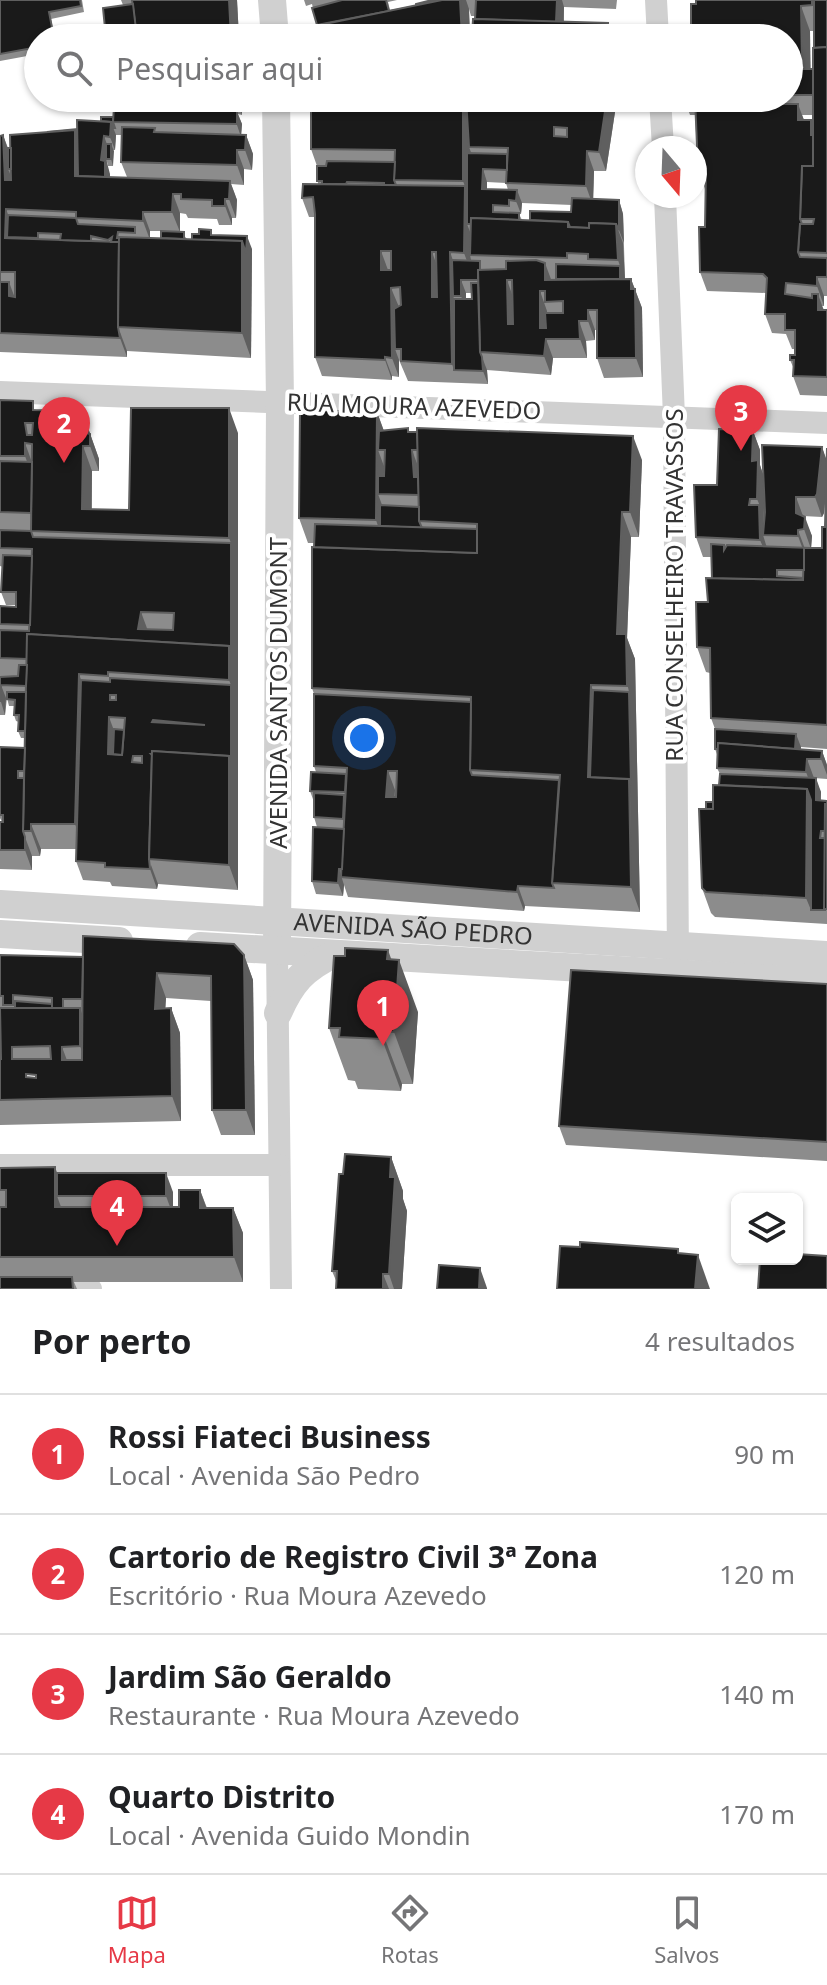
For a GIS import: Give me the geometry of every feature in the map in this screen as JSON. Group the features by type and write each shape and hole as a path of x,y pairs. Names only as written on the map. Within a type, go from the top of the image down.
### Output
{"street":[{"path":"272,0 274,24"},
{"path":"656,0 657,24"},
{"name":"AVENIDA SANTOS DUMONT","path":"276,112 280,402 277,951 281,1289"},
{"path":"661,112 662,136"},
{"name":"RUA CONSELHEIRO TRAVASSOS","path":"665,208 674,417 678,960"},
{"name":"RUA MOURA AZEVEDO","path":"0,392 827,423"},
{"name":"AVENIDA SÃO PEDRO","path":"0,904 277,921 678,960 827,982"},
{"name":"AVENIDA SÃO PEDRO","path":"0,934 334,954 678,960 827,955"},
{"path":"278,1013 296,978 308,966 334,954"},
{"path":"0,1165 279,1165"},
{"path":"0,1288 91,1289"}],"building":[{"path":"0,0 80,0 81,6 49,12 51,24 24,24 24,50 0,54"},
{"path":"132,0 229,0 230,24 135,24"},
{"path":"342,0 386,0 389,11 317,24 312,8"},
{"path":"442,0 460,0 461,24 325,24"},
{"path":"476,0 557,0 556,22 475,19"},
{"path":"696,0 812,0 812,5 801,6 801,24 691,24 691,4 696,4"},
{"path":"814,0 827,0 827,47 814,48"},
{"path":"133,4 135,24 105,24 103,8"},
{"path":"473,19 608,23 608,24 473,24"},
{"path":"827,47 827,253 798,252 800,224 813,224 814,219 800,219 802,166 813,166 813,48"},
{"path":"803,69 813,69 813,95 803,95"},
{"path":"114,112 237,112 237,124 113,122"},
{"path":"311,112 463,112 463,181 394,180 395,150 311,149"},
{"path":"467,112 605,112 599,152 587,151 586,186 506,183 508,148 469,147","holes":["554,127 567,128 567,137 554,136"]},
{"path":"696,112 798,112 798,120 811,120 813,166 802,166 802,224 798,252 800,257 827,258 827,277 817,277 817,286 786,283 785,294 812,298 812,294 818,294 818,310 827,310 827,377 793,376 794,360 790,360 790,355 795,355 795,330 785,330 785,314 765,314 767,278 763,274 700,272 699,227 705,227 707,136 697,136"},
{"path":"101,117 113,117 115,128 111,122 101,121"},
{"path":"77,120 111,122 110,137 104,136 101,160 105,161 105,177 78,176"},
{"path":"122,127 155,128 154,132 246,135 245,150 237,150 237,165 121,162"},
{"path":"75,130 75,176 230,181 229,199 225,199 225,206 212,206 212,200 181,199 181,194 173,194 172,212 143,212 143,221 76,218 76,212 6,209 5,238 119,242 120,338 0,333 0,282 9,282 9,296 15,297 15,272 0,272 0,136 3,135 5,180 11,180 10,135"},
{"path":"106,144 111,144 111,159 106,159"},
{"path":"8,148 11,148 11,169 8,169"},
{"path":"467,153 507,154 507,170 483,169 482,189 517,190 516,201 509,200 509,206 493,205 493,212 519,213 519,220 471,218 471,224 467,224"},
{"path":"327,161 395,162 396,185 322,184 322,181 317,181 317,166 326,166"},
{"path":"303,184 465,186 464,253 450,252 452,364 401,361 401,349 395,349 394,309 401,305 400,287 391,288 392,358 315,357 315,214 313,197 302,198","holes":["381,251 391,251 391,270 381,270","432,252 436,252 437,297 432,297"]},
{"path":"572,198 619,200 619,230 616,224 589,223 589,228 570,227 568,222 530,220 530,211 571,212"},
{"path":"8,215 76,218 78,224 135,227 135,233 118,232 119,242 111,242 112,237 108,240 91,236 91,241 60,240 61,234 38,233 38,238 7,237"},
{"path":"471,218 568,222 568,227 589,228 589,223 616,224 618,260 588,259 588,254 567,253 567,258 470,255"},
{"path":"199,229 211,230 211,235 247,236 246,253 242,241 192,240 192,234 199,234"},
{"path":"161,231 184,232 184,239 161,238"},
{"path":"119,237 242,241 242,333 118,327"},
{"path":"452,260 480,261 478,280 461,280 461,296 453,296"},
{"path":"536,260 545,263 545,280 631,279 631,289 635,289 636,358 597,358 597,310 588,310 588,321 579,321 580,339 546,339 544,356 480,352 478,270 506,269 506,261","holes":["507,280 512,280 513,324 508,324","540,291 545,291 545,302 563,301 563,313 545,313 546,328 540,328"]},
{"path":"556,264 620,266 620,279 556,279"},
{"path":"471,283 478,283 483,371 454,370 454,299 472,299"},
{"path":"0,400 33,401 33,410 82,411 82,432 90,434 90,446 83,446 82,509 129,510 131,408 229,408 229,538 31,531 32,444 25,443 25,456 0,456","holes":["25,423 33,423 32,435 27,435"]},
{"path":"300,410 377,412 376,520 299,518"},
{"path":"408,428 408,432 417,432 418,450 412,450 419,495 378,494 378,476 384,476 385,450 378,450 379,431"},
{"path":"417,428 633,436 630,512 622,512 617,634 626,634 627,686 591,685 588,777 629,779 631,887 552,883 560,775 470,770 471,697 312,688 312,547 477,553 477,524 419,521"},
{"path":"719,429 753,431 752,461 758,460 757,499 750,499 749,505 759,505 760,540 696,537 694,485 717,485"},
{"path":"762,445 822,447 817,494 815,497 796,497 796,513 805,517 804,529 798,530 798,536 763,535"},
{"path":"827,448 827,527 825,527"},
{"path":"0,461 32,462 31,513 0,512"},
{"path":"380,505 419,507 422,528 380,526"},
{"path":"315,524 477,529 477,553 314,547"},
{"path":"822,527 827,527 827,725 711,718 710,648 697,647 696,602 708,602 706,578 803,580 804,548 822,548"},
{"path":"0,530 31,531 33,537 231,543 231,651 229,646 27,634 27,659 0,658 0,630 29,631 32,549 0,548","holes":["141,612 174,613 173,630 138,629"]},
{"path":"711,544 724,545 724,550 727,545 811,548 804,548 804,570 777,570 777,576 803,580 712,578"},
{"path":"3,555 32,556 30,625 0,624 0,606 16,607 16,592 1,592"},
{"path":"27,634 229,646 229,680 108,672 108,676 79,674 75,824 31,824 31,831 23,831"},
{"path":"19,665 27,665 26,686 1,685 0,702 0,677 18,676"},
{"path":"110,678 231,685 231,761 229,756 152,751 150,869 105,867 105,863 76,861 81,680 110,682","holes":["109,717 125,718 122,755 108,754","153,720 205,725 152,722","133,756 142,756 142,763 132,762"]},
{"path":"593,690 629,692 631,785 629,779 590,777"},
{"path":"7,692 26,692 25,731 18,731 19,715 14,715 15,700 7,699"},
{"path":"314,694 471,702 472,775 559,780 554,888 518,886 517,892 341,877 347,768 314,766","holes":["388,771 397,771 396,797 386,797"]},
{"path":"114,729 124,730 122,755 113,754"},
{"path":"715,729 796,734 795,749 718,743 718,749 715,749"},
{"path":"718,743 822,751 821,759 807,759 806,772 717,768"},
{"path":"0,747 25,748 24,771 18,771 18,778 24,778 25,850 0,850 3,815 0,815"},
{"path":"152,751 229,756 229,865 149,859"},
{"path":"311,772 346,774 345,792 310,791"},
{"path":"720,774 816,778 816,800 827,801 825,831 821,831 820,838 825,838 825,910 811,910 811,800 807,789 719,785"},
{"path":"713,785 807,789 806,898 706,892 702,888 699,809 713,809"},
{"path":"314,793 344,795 343,819 314,817"},
{"path":"706,802 713,802 713,809 706,809"},
{"path":"827,804 827,909 824,909"},
{"path":"313,827 344,829 342,869 339,869 338,883 312,881"},
{"path":"83,936 234,944 244,955 246,1110 212,1110 211,976 157,973 155,1009 171,1008 172,1096 0,1100 0,1008 80,1008 80,1046 62,1047 62,1060 82,1060","holes":["50,1046 51,1059 12,1059 12,1047"]},
{"path":"345,948 388,950 387,959 399,960 394,1032 382,1031 382,1039 339,1037 340,1028 329,1028 334,956 345,956"},
{"path":"0,955 83,957 82,999 63,999 63,1008 52,1008 52,998 13,995 13,1005 3,1005 3,996 0,996"},
{"path":"571,970 827,984 827,1142 559,1126"},
{"path":"15,1001 52,1004 52,1008 15,1008"},
{"path":"345,1154 391,1157 390,1177 395,1177 389,1274 383,1274 383,1289 336,1289 337,1271 332,1271 339,1174 343,1174"},
{"path":"55,1167 55,1207 179,1207 179,1190 200,1190 200,1208 233,1208 234,1257 0,1257 0,1207 6,1207 6,1190 0,1190 0,1168"},
{"path":"57,1173 166,1173 166,1196 57,1196"},
{"path":"580,1242 678,1249 678,1253 698,1255 695,1289 557,1289 560,1246 580,1247"},
{"path":"803,1254 827,1256 827,1289 758,1289 760,1265 803,1265"},
{"path":"439,1265 480,1268 479,1289 437,1289"},
{"path":"0,1277 72,1277 73,1289 0,1289"}],"place":[{"name":"Jardim São Geraldo","path":"741,451"},
{"name":"Cartorio de Registro Civil 3ª Zona","path":"64,463"},
{"name":"Rossi Fiateci Business","path":"383,1046"},
{"name":"Quarto Distrito","path":"117,1246"}]}
